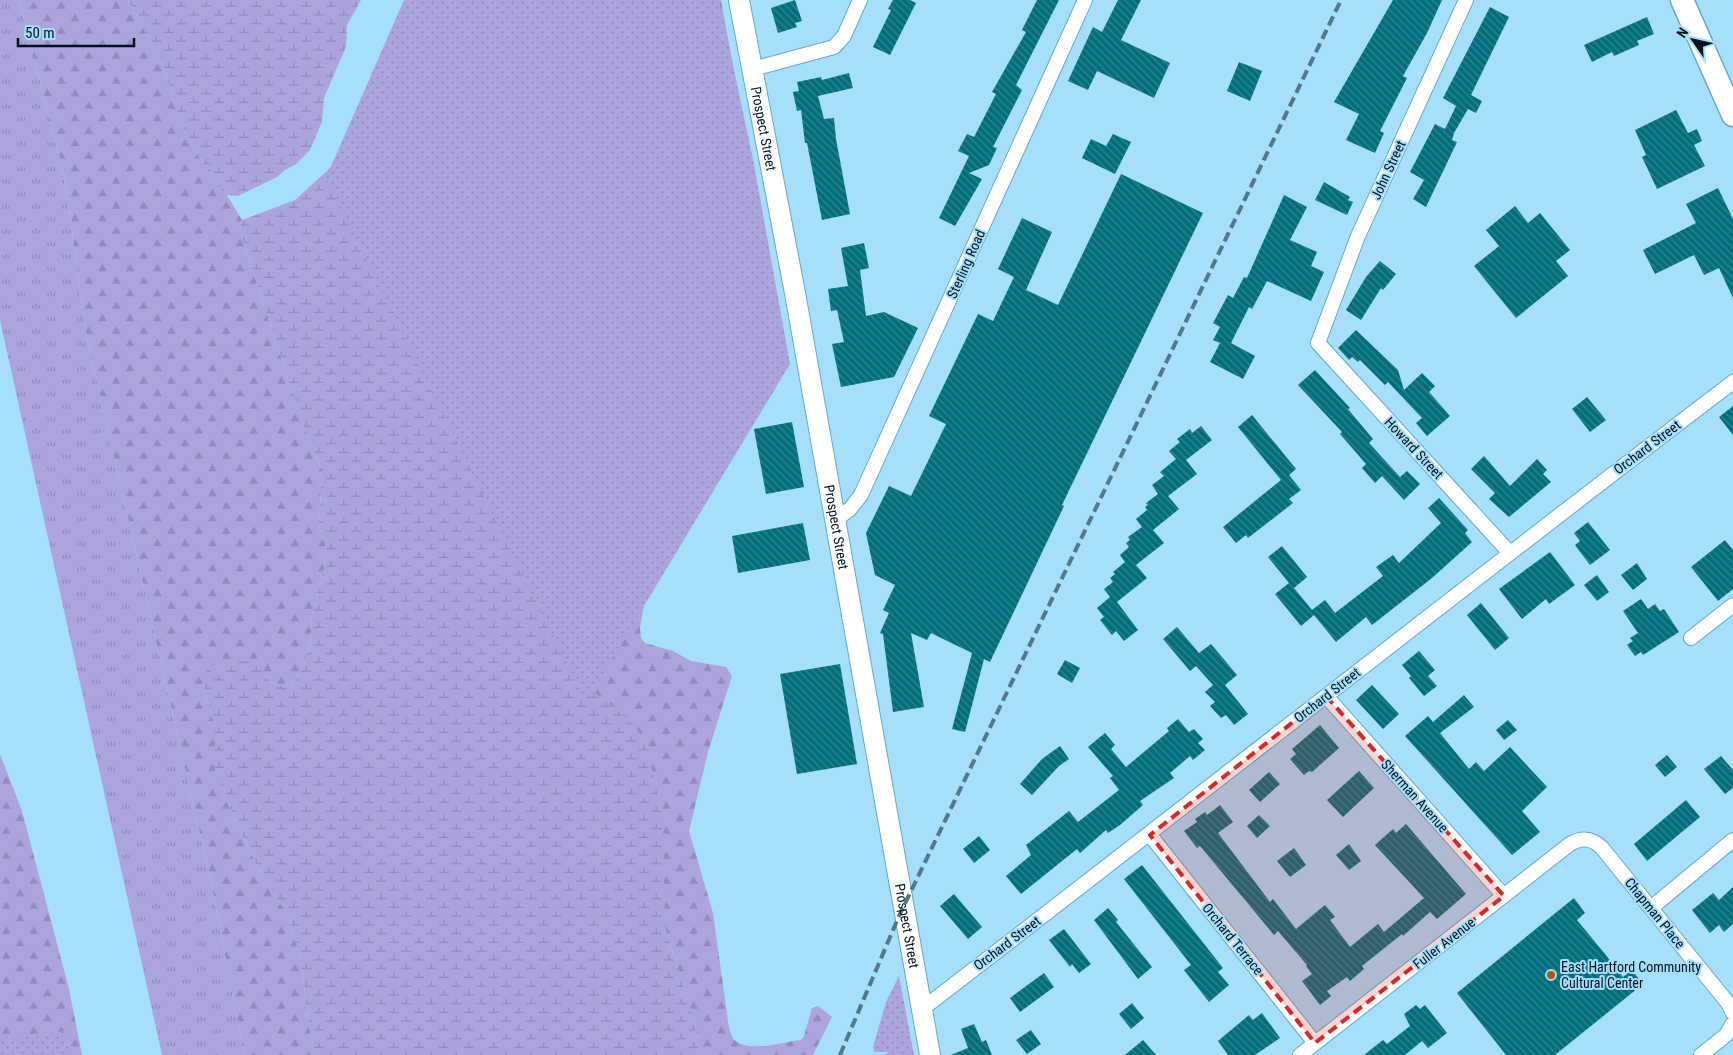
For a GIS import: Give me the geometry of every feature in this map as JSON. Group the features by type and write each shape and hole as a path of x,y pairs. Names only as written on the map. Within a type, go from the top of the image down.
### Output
{"highway":[{"path":"1682,0 1733,115"}],"main road":[{"name":"Prospect Street","path":"739,0 782,217 930,1055"}],"street":[{"path":"753,70 834,47 844,36 860,0"},
{"name":"Sterling Road","path":"835,520 850,509 861,495 1085,0"},
{"name":"John Street","path":"1318,343 1358,236 1466,0"},
{"name":"Howard Street","path":"1318,343 1509,552"},
{"name":"Orchard Street","path":"922,1009 1150,835 1509,552 1733,382"},
{"path":"1691,638 1733,605"},
{"name":"Sherman Avenue","path":"1326,696 1504,896"},
{"name":"Orchard Terrace","path":"1150,835 1315,1043"},
{"name":"Fuller Avenue","path":"1300,1055 1570,844 1584,839 1591,840"},
{"name":"Chapman Place","path":"1591,840 1602,848 1728,1003 1733,1013"},
{"path":"1651,908 1733,840"},
{"path":"1701,1055 1726,1035 1733,1023"}],"highlighted area":[{"path":"1326,696 1504,896 1315,1043 1150,835"}],"green space":[{"path":"0,0 19,0 64,174 87,338 212,886 244,1055 162,1055 0,320"},
{"path":"19,0 128,0 164,66 180,122 202,162 210,169 219,188 227,195 242,220 240,231 301,419 322,471 319,526 326,547 324,569 312,615 310,648 300,673 289,687 283,686 273,683 256,665 203,684 215,727 215,771 224,795 259,870 288,915 301,960 308,1020 315,1055 244,1055 212,886 87,338 64,174"},
{"path":"128,0 361,0 347,25 346,47 324,98 322,122 310,150 295,165 277,177 238,196 227,195 219,188 210,169 202,162 180,122 164,66"},
{"path":"404,0 719,0 753,159 790,364 586,702 326,178"},
{"path":"590,0 721,0 760,213 646,595 640,627 641,638 645,643 673,651 691,661 726,667 732,676 708,752 689,831 713,913 731,1034 737,1042 752,1046 768,1046 801,1040 804,1036 812,1008 818,1006 832,1017 813,1055 699,1055 695,1023 665,928 663,895 584,685"},
{"path":"339,155 584,685 627,717 646,742 663,820 665,928 695,1023 699,1055 315,1055 308,1020 301,960 288,915 259,870 224,795 215,771 215,727 203,684 205,673 212,665 245,661 255,664 275,684 289,687 300,673 310,648 312,615 324,569 326,547 319,526 322,471 301,419 240,231 242,220 295,200 328,170"},
{"path":"0,754 22,811 69,989 82,1055 0,1055"},
{"path":"899,976 914,1055 885,1055 888,1052 874,1052 873,1047 886,1002"},
{"path":"65,1031 71,1055 0,1055 0,1041"}],"building":[{"path":"795,0 802,21 795,23 797,27 778,33 771,8"},
{"path":"893,0 910,0 916,3 890,55 873,47 891,10 888,9"},
{"path":"1037,0 1059,0 1016,85 1022,90 993,147 997,148 989,165 969,173 982,179 955,226 939,218 969,156 958,151 967,134 974,137 996,94 992,92 1026,32 1022,30"},
{"path":"1118,0 1141,0 1121,40 1170,63 1154,98 1097,71 1088,90 1068,81 1093,27 1102,32"},
{"path":"1393,0 1442,0 1427,33 1403,76 1407,78 1380,131 1384,133 1375,153 1346,140 1359,114 1334,102"},
{"path":"1490,7 1509,17 1471,95 1482,101 1476,113 1468,109 1454,133 1452,140 1457,142 1426,207 1413,199 1424,180 1410,172 1435,124 1445,129 1456,106 1443,98"},
{"path":"1647,17 1654,34 1637,41 1639,45 1614,56 1612,52 1592,62 1584,45"},
{"path":"1239,62 1262,71 1250,101 1227,91"},
{"path":"849,73 853,88 818,96 824,119 834,118 850,214 822,220 807,143 805,143 801,110 797,111 793,92 799,91 797,82 821,77 822,80"},
{"path":"1676,110 1688,133 1697,129 1702,141 1694,145 1705,166 1657,189 1642,157 1646,155 1635,130"},
{"path":"1113,134 1131,142 1115,174 1082,158 1091,139 1106,146"},
{"path":"1121,174 1203,213 1062,505 1064,506 990,662 984,659 965,732 952,729 972,653 931,633 927,640 911,633 924,707 893,712 883,634 880,633 889,613 883,610 895,585 875,575 866,533 889,486 911,496 946,424 929,416 978,314 993,321 1014,277 998,269 1022,218 1052,232 1026,290 1058,305"},
{"path":"1324,182 1350,197 1348,200 1353,202 1347,215 1315,200"},
{"path":"1718,188 1733,219 1733,298 1719,268 1704,275 1694,255 1655,274 1643,250 1696,223 1686,204"},
{"path":"1284,195 1307,207 1290,240 1317,252 1311,266 1324,272 1311,301 1267,281 1252,309 1249,307 1231,343 1255,356 1243,379 1210,362 1220,343 1213,340 1220,327 1213,323 1228,295 1233,298 1244,277 1247,278"},
{"path":"1515,206 1528,223 1540,213 1570,250 1556,261 1568,276 1516,318 1474,266 1499,246 1486,230"},
{"path":"864,243 869,268 860,270 866,316 884,312 918,328 894,377 841,387 832,344 844,342 837,310 831,311 828,289 848,286 841,248"},
{"path":"1380,261 1396,274 1383,290 1381,288 1361,320 1346,310 1366,277"},
{"path":"1356,330 1398,370 1404,390 1422,373 1435,386 1429,392 1450,416 1427,436 1416,423 1422,418 1388,382 1385,385 1360,360 1358,362 1352,357 1349,360 1338,348"},
{"path":"1315,370 1350,408 1348,409 1373,439 1369,443 1400,477 1407,471 1420,484 1404,500 1382,476 1375,483 1362,468 1366,464 1340,434 1342,432 1298,385"},
{"path":"1587,397 1606,420 1590,432 1572,409"},
{"path":"1733,406 1733,435 1719,417"},
{"path":"1252,415 1296,469 1289,475 1301,490 1289,499 1293,503 1248,538 1246,535 1236,543 1223,527 1281,480 1238,427"},
{"path":"792,422 804,487 766,494 754,429"},
{"path":"1201,426 1212,440 1186,460 1197,474 1168,496 1179,509 1153,530 1164,543 1136,565 1147,578 1117,602 1138,630 1124,641 1116,631 1112,635 1100,620 1104,617 1097,608 1110,597 1104,589 1113,582 1110,578 1115,574 1113,572 1125,562 1120,555 1129,547 1126,543 1130,540 1128,537 1142,527 1136,519 1147,510 1145,507 1148,505 1146,503 1158,494 1152,485 1164,476 1160,472 1176,459 1169,451 1180,442 1177,439 1190,429 1192,433"},
{"path":"1484,456 1510,486 1537,459 1547,470 1543,474 1551,482 1509,517 1489,499 1495,493 1471,469"},
{"path":"1439,498 1468,530 1465,533 1472,542 1432,578 1372,625 1366,617 1336,642 1314,615 1301,626 1275,594 1289,583 1268,557 1282,546 1307,577 1294,588 1312,610 1325,600 1335,613 1383,576 1376,567 1393,555 1399,563 1441,523 1428,508"},
{"path":"1588,522 1610,550 1590,565 1575,545 1580,541 1574,533"},
{"path":"803,523 810,560 738,573 732,536"},
{"path":"1725,540 1733,550 1733,589 1718,601 1691,567"},
{"path":"1550,552 1575,585 1549,604 1546,599 1522,619 1499,589"},
{"path":"1637,563 1647,579 1633,590 1621,575"},
{"path":"1597,575 1609,592 1597,601 1584,585"},
{"path":"1641,599 1648,609 1655,604 1660,611 1664,609 1679,632 1643,655 1641,652 1635,656 1627,645 1633,641 1630,638 1638,633 1623,611"},
{"path":"1481,603 1509,638 1495,650 1467,615"},
{"path":"1177,627 1199,653 1211,644 1237,675 1225,685 1248,714 1234,725 1226,715 1221,718 1210,706 1215,702 1205,692 1213,685 1196,666 1190,671 1163,639"},
{"path":"1419,651 1435,670 1428,676 1437,686 1424,696 1409,678 1411,676 1402,665"},
{"path":"1065,660 1080,668 1072,683 1057,674"},
{"path":"840,664 857,764 797,774 780,674"},
{"path":"1372,685 1399,714 1383,729 1356,700"},
{"path":"1464,695 1474,707 1440,733 1469,769 1476,762 1484,771 1510,747 1547,787 1522,811 1540,832 1512,855 1405,736 1428,716 1433,722"},
{"path":"1178,719 1189,732 1194,729 1203,739 1198,743 1205,750 1193,760 1190,756 1170,773 1174,778 1140,801 1143,805 1120,825 1108,833 1106,830 1080,853 1077,849 1021,894 1006,876 1031,855 1026,845 1069,811 1078,822 1119,790 1110,778 1113,776 1088,747 1105,733 1115,745 1111,749 1126,767 1169,731 1167,728"},
{"path":"1508,720 1517,730 1504,740 1496,730"},
{"path":"1320,725 1339,748 1312,772 1309,771 1304,775 1290,759 1296,754 1292,749"},
{"path":"1060,746 1069,759 1059,766 1032,795 1020,784 1042,759"},
{"path":"1667,755 1677,767 1665,777 1655,765"},
{"path":"1721,756 1733,770 1733,788 1725,794 1704,769"},
{"path":"1359,771 1374,788 1343,817 1327,800"},
{"path":"1269,772 1280,784 1260,802 1249,790"},
{"path":"1686,800 1700,817 1647,861 1634,844"},
{"path":"1220,805 1233,822 1218,833 1270,902 1273,899 1296,929 1325,905 1335,917 1330,920 1350,947 1378,924 1384,932 1424,898 1375,845 1393,829 1396,833 1406,824 1466,894 1437,919 1430,912 1403,936 1402,934 1362,966 1364,969 1350,981 1347,977 1327,991 1331,996 1320,1005 1302,981 1312,974 1307,965 1278,931 1274,935 1200,846 1197,848 1184,831 1197,822 1195,819 1205,812 1207,815"},
{"path":"1259,815 1270,826 1257,838 1247,826"},
{"path":"979,836 990,850 974,863 963,849"},
{"path":"1349,844 1361,861 1349,870 1336,855"},
{"path":"1294,848 1306,865 1290,877 1277,861"},
{"path":"1142,865 1223,968 1218,972 1229,985 1209,1002 1184,970 1191,965 1124,879"},
{"path":"1733,887 1733,924 1724,932 1719,925 1710,933 1692,910 1713,893 1719,900"},
{"path":"954,894 982,927 968,939 940,906"},
{"name":"East Hartford Community Cultural Center","path":"1574,898 1585,913 1577,920 1623,977 1632,970 1643,984 1555,1055 1506,1055 1457,993"},
{"path":"1108,908 1118,920 1116,922 1152,967 1138,979 1094,920"},
{"path":"1064,929 1091,964 1079,973 1072,964 1070,967 1049,940"},
{"path":"1044,973 1054,987 1020,1012 1010,998"},
{"path":"1132,1003 1144,1018 1131,1029 1119,1014"},
{"path":"1416,1005 1420,1009 1425,1005 1447,1033 1428,1048 1422,1041 1405,1055 1364,1055 1383,1040 1387,1044 1410,1026 1404,1014"},
{"path":"1262,1013 1280,1038 1255,1055 1228,1055 1218,1041 1249,1015 1253,1020"},
{"path":"974,1024 982,1042 986,1040 992,1055 951,1055 968,1048 961,1029"},
{"path":"1031,1030 1041,1044 1027,1054 1016,1040"},
{"path":"1143,1040 1156,1055 1125,1055"}],"railway":[{"path":"840,1055 899,916 1341,0"}],"place":[{"name":"East Hartford Community Cultural Center","path":"1551,975"}]}
